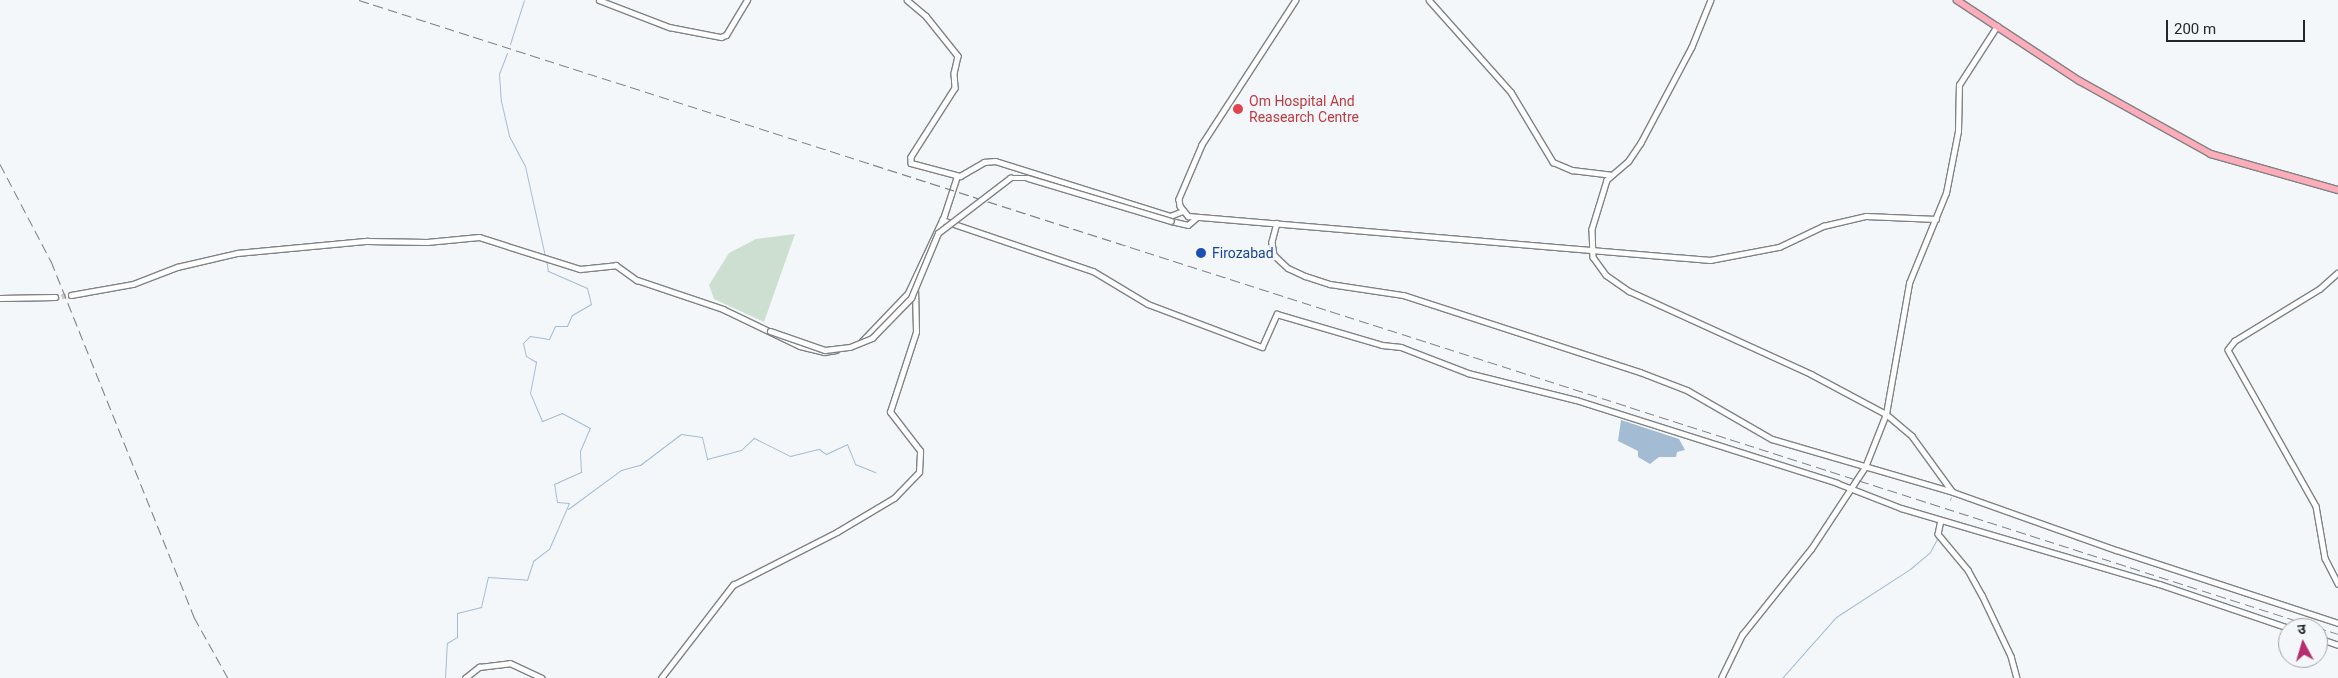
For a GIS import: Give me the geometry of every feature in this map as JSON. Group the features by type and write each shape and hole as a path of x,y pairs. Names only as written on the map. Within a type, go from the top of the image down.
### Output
{"main road":[{"path":"1957,0 2080,81 2211,154 2338,190"}],"street":[{"path":"599,0 669,27 720,37 726,35 747,0"},
{"path":"907,0 926,16 958,56 954,73 955,88 911,161 957,176"},
{"path":"1296,0 1202,145 1182,191 1180,206 1183,211 1196,218 1720,260 1778,247 1822,226 1866,216 1889,215 1936,219"},
{"path":"1429,0 1508,88 1554,162 1572,170 1611,175"},
{"path":"1711,0 1692,47 1641,143 1629,161 1611,175 1594,219 1592,249 1599,267 1624,288 1811,374 1886,414 1912,436 1953,492"},
{"path":"1721,678 1742,635 1811,549 1865,466 1886,414 1909,283 1946,193 1958,138 1959,85 1997,26"},
{"path":"71,294 133,284 177,267 232,254 367,241 427,242 479,237 584,270 616,265 638,280 715,306 813,350 833,351 870,336 903,300 914,281 942,220 957,176 984,162 995,161 1170,216 1177,216 1183,211"},
{"path":"761,328 828,350 850,347 872,338 911,298 938,233 1010,178 1028,178 1188,225 1196,218"},
{"path":"942,220 1094,271 1148,304 1262,347 1277,314 1382,345 1407,349 1468,373 1576,400 1941,520 2159,584 2278,625"},
{"path":"1277,223 1272,242 1274,255 1288,268 1305,276 1330,284 1402,294 1640,372 1686,390 1772,439 1953,492 2129,555 2338,623"},
{"path":"2338,273 2320,289 2235,341 2228,350 2316,506 2325,558 2338,584"},
{"path":"661,678 733,585 868,513 899,494 919,472 920,451 890,412 917,326 914,281"},
{"path":"0,298 55,297"},
{"path":"1941,520 1938,534 1968,570 1982,595 2011,656 2017,678"},
{"path":"465,678 479,667 510,663 542,678"}],"green space":[{"path":"795,234 764,322 714,299 709,285 729,253 756,239"}],"water":[{"path":"1621,420 1679,439 1685,450 1677,452 1676,457 1659,457 1650,464 1638,457 1638,451 1618,441"}],"waterway":[{"path":"510,44 524,0"},
{"path":"507,53 499,74 501,101 509,136 525,166 545,256"},
{"path":"445,678 447,643 457,637 457,613 481,607 488,577 527,580 533,561 549,549 569,503 557,502 554,484 581,472 580,451 590,428 562,413 542,421 530,393 536,362 526,356 523,343 530,336 549,339 555,326 567,326 572,315 591,304 587,288 548,271 546,260"},
{"path":"568,509 621,470 640,465 681,434 702,437 707,459 741,450 754,438 790,456 819,449 826,454 847,444 855,464 875,472"},
{"path":"1941,530 1943,523"},
{"path":"1782,678 1836,617 1910,569 1930,552 1937,539"}],"tunnel":[{"path":"55,297 71,295"}],"railway":[{"path":"359,0 2338,634"},
{"path":"0,164 51,261 194,617 228,678"}],"place":[{"name":"Om Hospital And Reasearch Centre","path":"1238,109"},
{"name":"Firozabad","path":"1201,253"}]}
